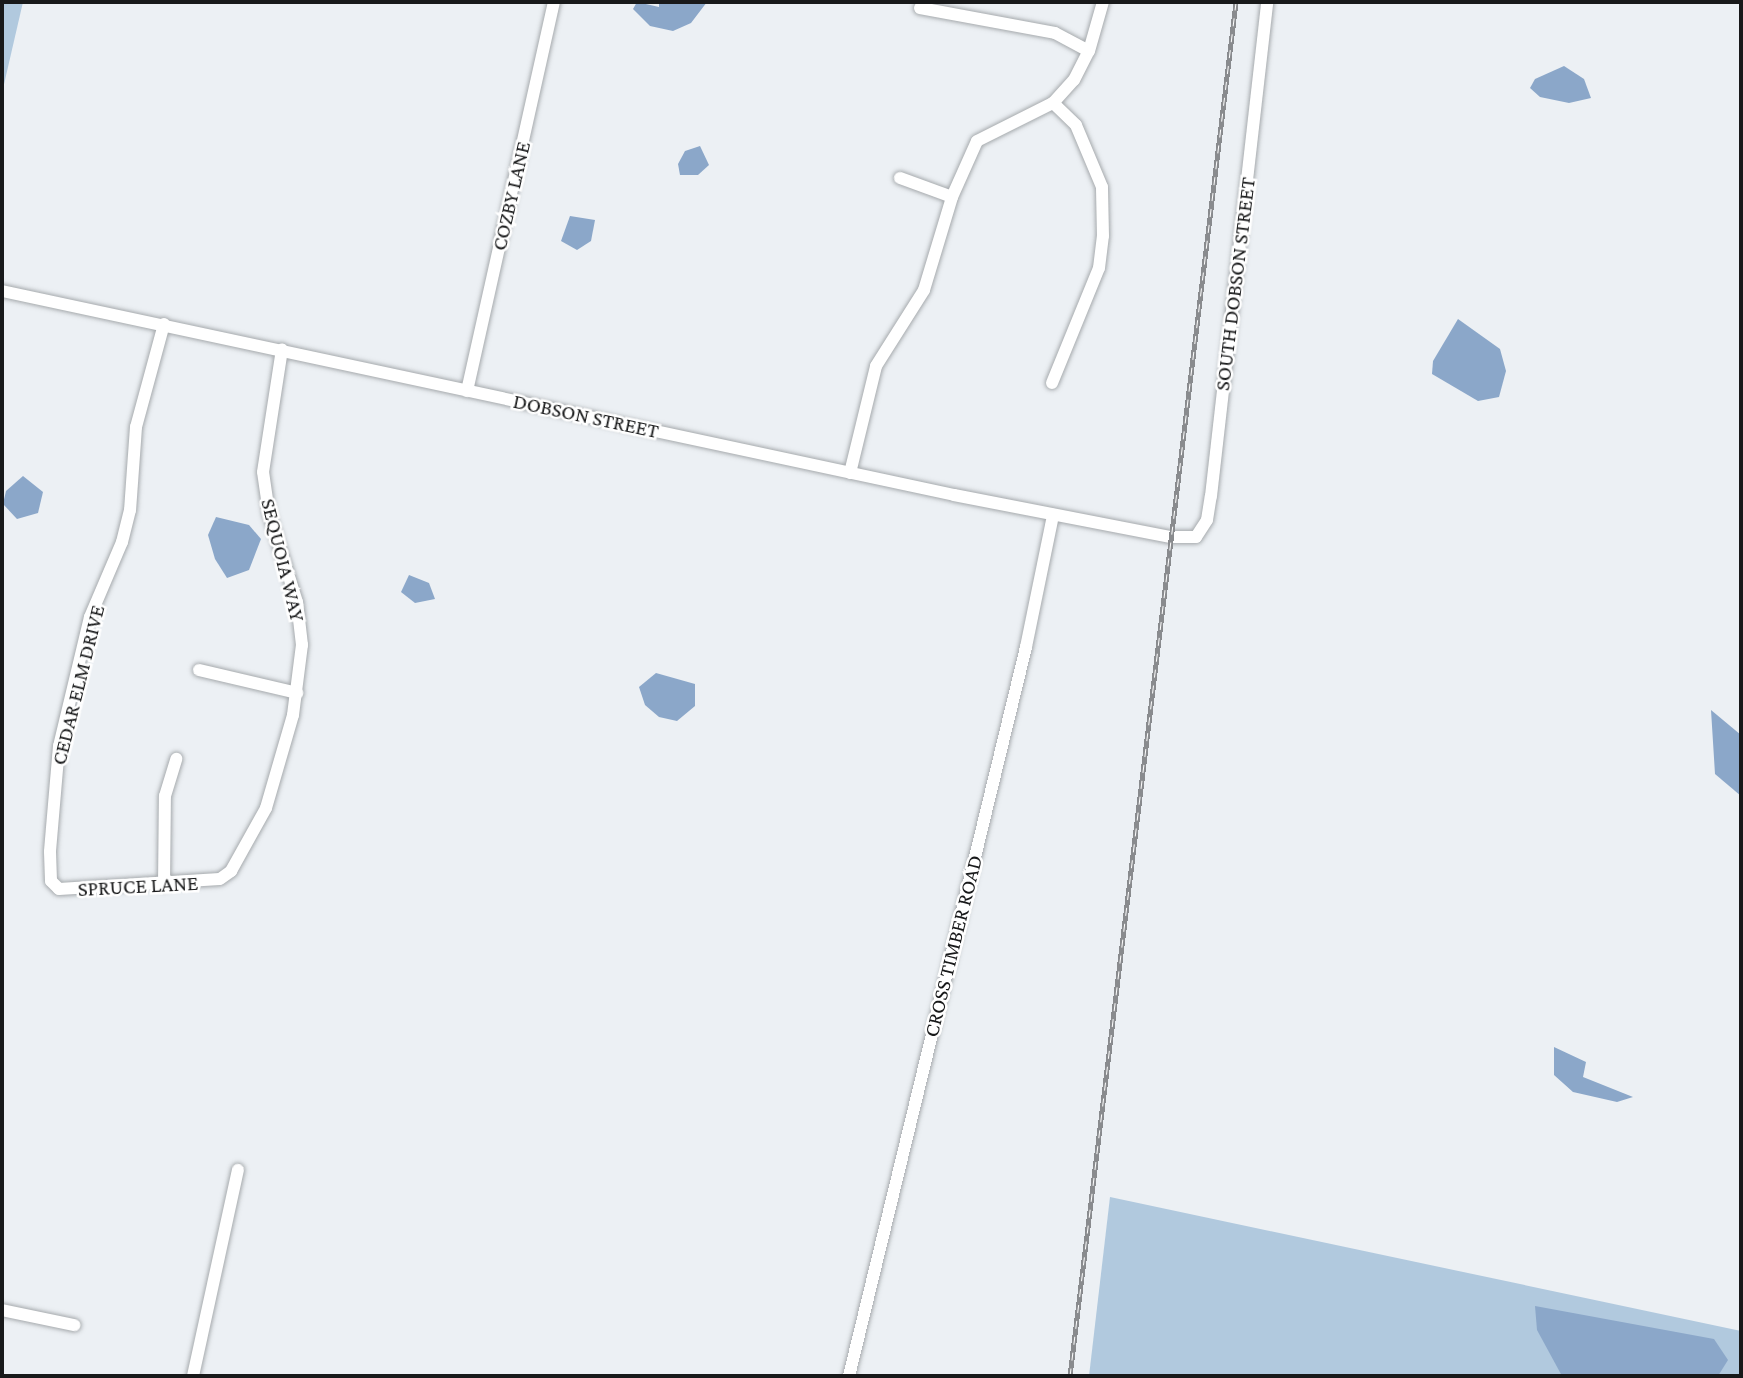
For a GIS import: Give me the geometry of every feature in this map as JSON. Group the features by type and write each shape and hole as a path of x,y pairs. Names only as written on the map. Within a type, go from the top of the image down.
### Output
{"street":[{"name":"COZBY LANE","path":"467,391 554,2"},
{"path":"850,473 876,366 924,290 952,197 977,141 1053,103 1074,80 1089,51 1103,2"},
{"name":"SOUTH DOBSON STREET","path":"1171,537 1196,537 1207,520 1268,2"},
{"path":"920,8 1055,33 1089,51"},
{"path":"1052,383 1099,268 1103,236 1102,187 1076,125 1053,103"},
{"path":"900,178 952,197"},
{"name":"DOBSON STREET","path":"2,291 850,473 1171,537"},
{"name":"CEDAR ELM DRIVE","path":"55,887 51,881 50,814 58,747 90,617 122,542 130,510 136,427 164,324"},
{"name":"SEQUOIA WAY","path":"220,879 231,872 266,808 297,693 302,645 297,602 269,513 263,472 282,349"},
{"name":"CROSS TIMBER ROAD","path":"849,1376 1026,647 1052,515"},
{"path":"199,670 297,693"},
{"path":"164,885 165,796 176,759"},
{"name":"SPRUCE LANE","path":"55,887 164,885 220,879"},
{"path":"193,1376 238,1170"},
{"path":"2,1310 74,1325"}],"shaded area":[{"path":"2,2 23,2 2,93"},
{"path":"637,2 659,7 659,2 707,2 691,23 673,31 650,26 633,9"},
{"path":"1564,66 1584,79 1591,98 1569,103 1540,97 1530,88 1535,79"},
{"path":"700,146 709,165 698,175 680,175 678,164 685,151"},
{"path":"570,216 595,220 591,241 577,250 561,241"},
{"path":"1458,319 1500,349 1506,371 1499,397 1478,401 1432,374 1433,361"},
{"path":"23,476 43,492 38,513 17,519 3,504 6,491"},
{"path":"216,517 249,525 261,539 249,570 227,578 215,559 208,535"},
{"path":"409,575 429,583 435,599 415,603 401,592"},
{"path":"656,673 695,684 695,706 677,721 659,717 645,705 639,687"},
{"path":"1711,710 1741,735 1741,796 1715,774"},
{"path":"1554,1047 1586,1062 1583,1077 1633,1097 1617,1102 1573,1092 1554,1075"},
{"path":"1110,1197 1741,1331 1741,1376 1089,1376"},
{"path":"1535,1306 1714,1339 1728,1360 1718,1376 1562,1376 1537,1330"}],"railway":[{"path":"1070,1376 1236,2"}]}
